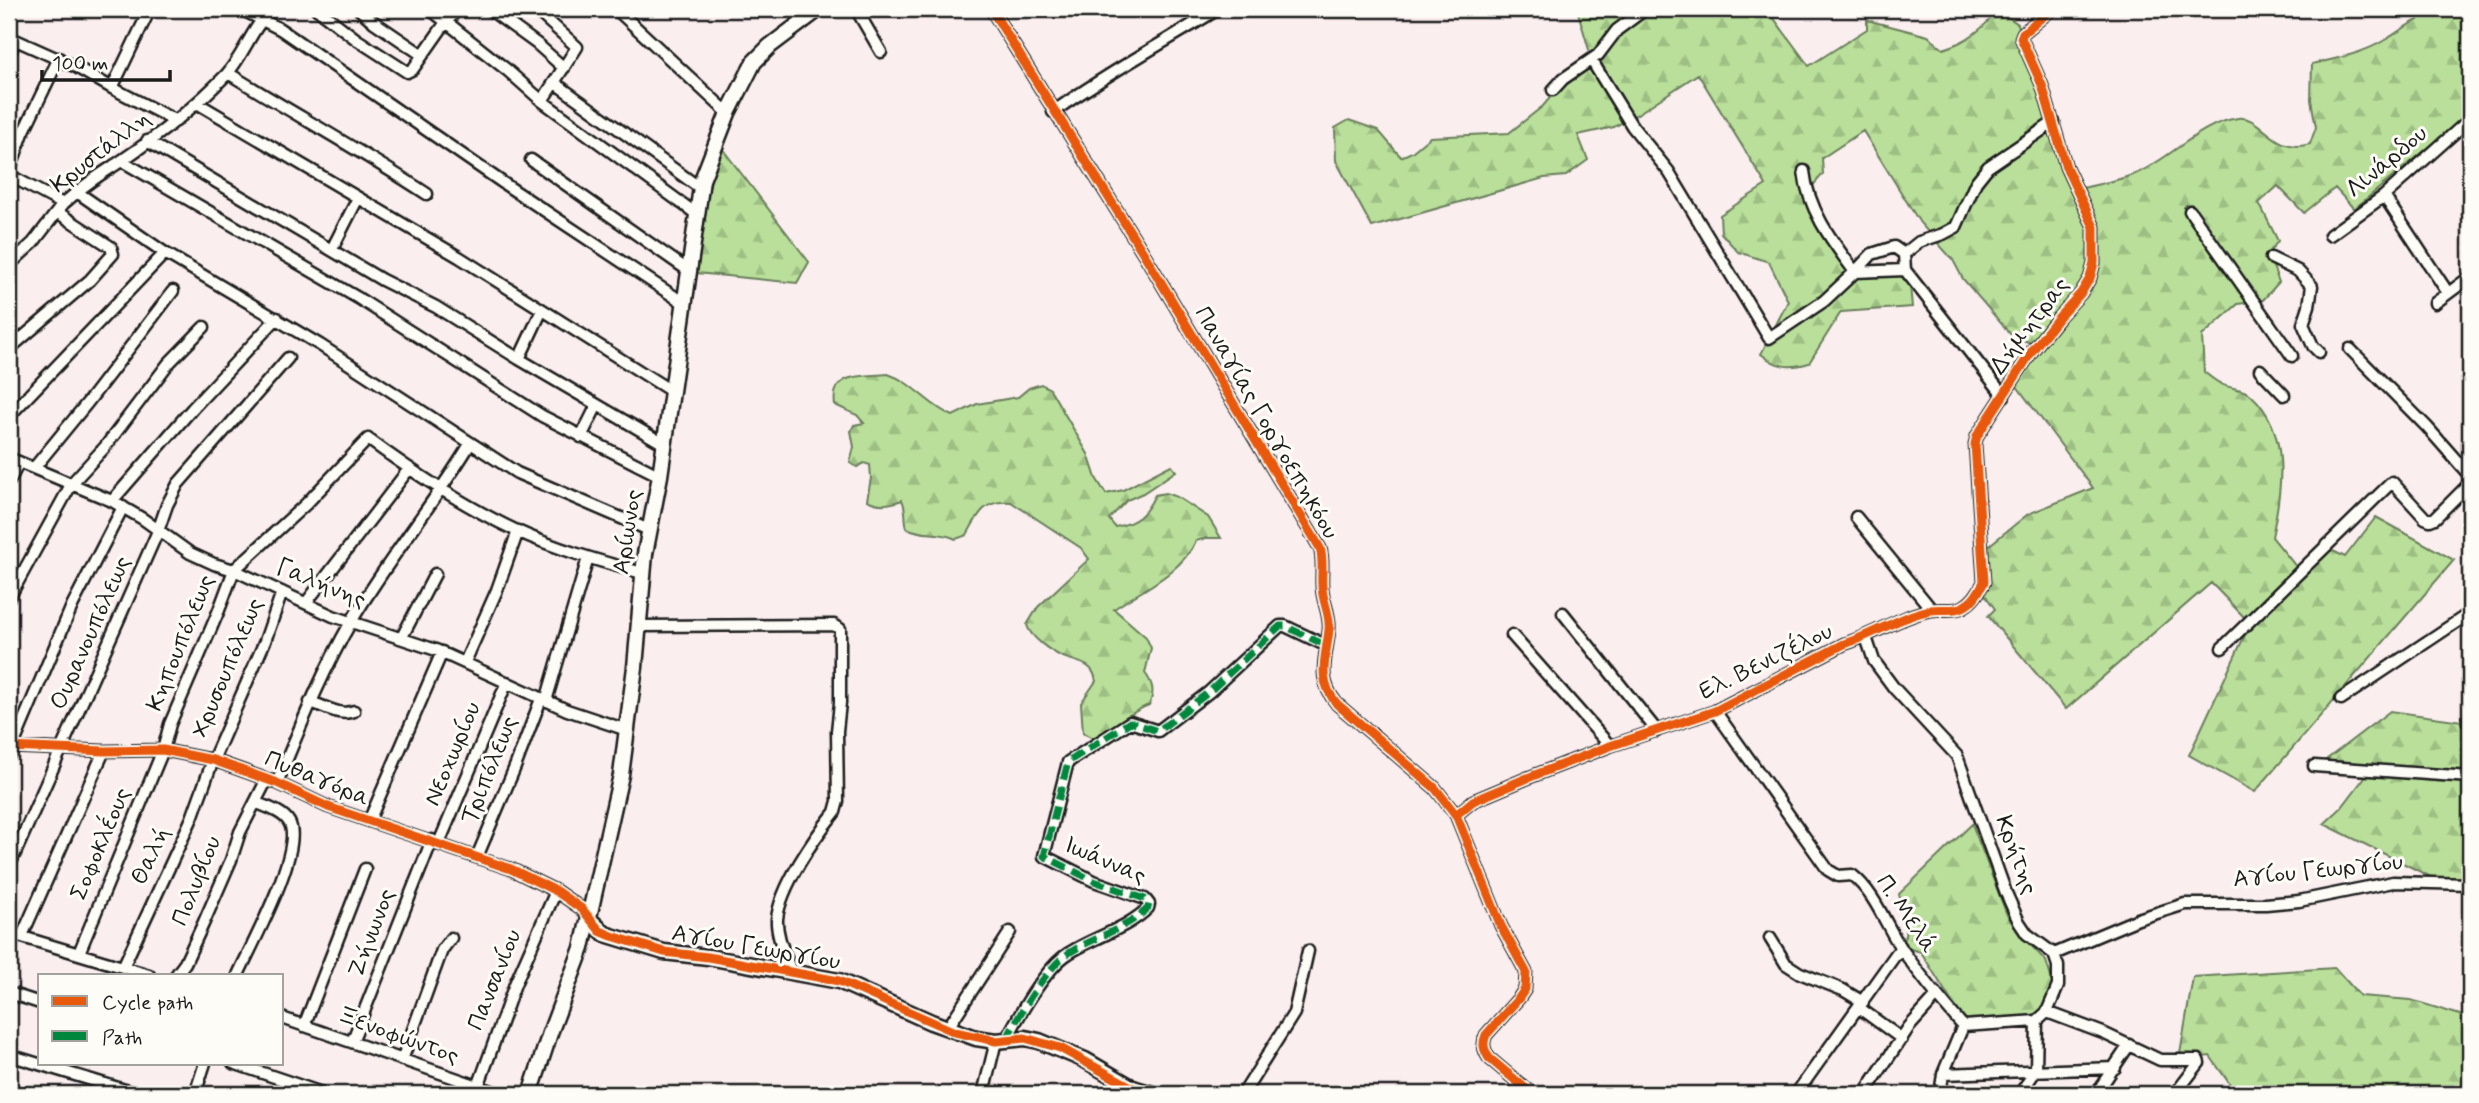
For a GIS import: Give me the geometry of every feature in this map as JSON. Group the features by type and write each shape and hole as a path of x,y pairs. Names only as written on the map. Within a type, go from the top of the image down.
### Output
{"street":[{"path":"112,89 150,9"},
{"path":"240,9 261,18 684,303"},
{"name":"Κρυστάλλη","path":"9,265 33,243 60,208 77,192 97,175 176,121 228,73 261,18 272,9"},
{"path":"317,9 404,71 411,71 421,54 458,9"},
{"path":"359,9 421,54"},
{"path":"430,9 542,101 695,212"},
{"path":"535,9 576,44 576,51 542,101"},
{"path":"617,9 728,113"},
{"name":"Αρίωνος","path":"530,1094 582,948 621,775 642,573 660,476 695,212 706,165 748,71 757,58 819,9"},
{"path":"856,9 881,52"},
{"name":"Παναγίας Γοργοεπηκόου","path":"991,9 1144,254 1320,548 1323,560 1321,587 1329,629 1323,677 1328,693 1337,704 1435,788 1456,815 1501,926 1526,972 1525,989 1486,1035 1483,1042 1484,1051 1532,1094"},
{"path":"1053,112 1095,82 1218,9"},
{"path":"1553,90 1563,79 1592,61 1617,30 1642,9"},
{"name":"Δήμητρας","path":"2004,396 2032,351 2081,293 2090,278 2094,263 2094,227 2066,167 2042,85 2021,38 2023,33 2052,9"},
{"path":"492,10 564,68"},
{"path":"9,55 12,38 59,58 112,89 176,121"},
{"path":"9,349 90,280 113,254 111,247 9,173 23,133 59,58"},
{"path":"1592,61 1632,126 1669,172 1769,338 1824,301 1872,254 1894,247 1904,254"},
{"path":"228,73 306,122 372,158 427,194"},
{"path":"555,83 700,188"},
{"path":"197,103 358,198 671,391"},
{"name":"Λινάρδου","path":"2330,235 2384,196 2470,120"},
{"path":"1904,254 1919,242 1956,227 1976,182 1988,167 2054,122"},
{"path":"147,141 382,280 436,307 663,444"},
{"path":"122,160 358,298 542,416 660,476"},
{"path":"531,160 689,271"},
{"path":"1804,171 1806,191 1819,220 1855,272"},
{"path":"77,192 165,253 277,318 517,473 649,530"},
{"path":"2384,196 2448,292"},
{"path":"332,250 358,198"},
{"path":"2190,211 2292,356"},
{"path":"10,414 165,253"},
{"path":"1904,254 1905,270 2004,396"},
{"path":"2272,258 2298,271 2312,286 2312,296 2303,324 2319,352"},
{"path":"1855,272 1905,270"},
{"path":"2435,303 2470,277"},
{"path":"34,468 173,290"},
{"path":"519,359 542,310"},
{"path":"112,501 192,409 277,318"},
{"path":"9,598 72,483 105,447 168,364 204,327"},
{"path":"2350,349 2427,427 2470,476"},
{"name":"Ουρανουπόλεως","path":"9,867 178,484 288,358"},
{"path":"2260,370 2284,395"},
{"name":"Ελ. Βενιζέλου","path":"1456,815 1473,801 1610,746 1715,711 1844,644 1910,617 1932,610 1948,611 1974,600 1984,582 1975,444 1981,429 2004,396"},
{"path":"580,437 597,405"},
{"name":"Κηπουπόλεως","path":"163,750 170,724 234,570 306,503 368,439 409,469"},
{"name":"Πολυβίου","path":"177,974 185,963 204,922 241,831 272,781 351,622 421,516 442,490 470,444"},
{"name":"Γαλήνης","path":"9,458 112,501 190,552 214,564 234,570 351,622 442,652 567,710 627,730"},
{"path":"9,482 19,463"},
{"path":"306,603 409,469 518,531 588,558 642,573"},
{"path":"2221,648 2392,482 2430,520 2470,483"},
{"path":"10,750 72,606 123,507"},
{"path":"1856,517 1932,610"},
{"path":"465,663 497,590 518,531"},
{"name":"Τριπόλεως","path":"477,857 543,700 588,558"},
{"path":"402,637 435,574"},
{"name":"Χρυσουπόλεως","path":"213,760 265,641 282,592"},
{"path":"2341,699 2470,613"},
{"path":"1563,614 1657,731"},
{"path":"638,625 834,625 840,629 838,801 835,812 791,878 777,917 780,939 791,972"},
{"name":"Ιωάννας","path":"1001,1040 1054,964 1070,952 1129,922 1149,908 1145,899 1094,881 1044,856 1068,762 1130,722 1158,731 1209,692 1280,626 1325,645"},
{"path":"1512,635 1610,746"},
{"name":"Κρήτης","path":"1866,637 1874,661 1894,688 1957,756 2006,893 2020,922 2027,934 2054,954"},
{"path":"369,821 442,652"},
{"name":"Νεοχωρίου","path":"435,841 507,682"},
{"path":"310,702 340,713 354,711"},
{"name":"Π. Μελά","path":"1715,711 1828,870 1833,874 1852,874 1865,887 1901,947 1963,1026"},
{"name":"Πυθαγόρα","path":"10,750 163,750 213,760 272,781 328,807 435,841 511,869 556,891 582,909 589,919"},
{"name":"Σοφοκλέους","path":"79,953 163,750"},
{"path":"22,936 104,751"},
{"name":"Θαλή","path":"123,967 192,818 213,760"},
{"path":"2314,766 2470,777"},
{"path":"237,974 283,875 290,857 292,840 291,827 286,818 257,803"},
{"name":"Ζήνωνος","path":"352,1042 435,841"},
{"path":"304,1026 365,869"},
{"name":"Αγίου Γεωργίου","path":"2054,954 2138,919 2185,904 2266,904 2299,901 2393,882 2470,884"},
{"name":"Πανσανίου","path":"478,1087 514,984 556,891"},
{"name":"Αγίου Γεωργίου","path":"589,919 605,934 640,946 839,981 947,1029 976,1038 1025,1038 1060,1048 1133,1088 1153,1094"},
{"path":"947,1029 1010,932"},
{"path":"9,933 146,974"},
{"path":"402,1060 442,950 451,938"},
{"path":"1770,938 1786,964 1843,990 1902,1039"},
{"path":"1796,1094 1901,947"},
{"path":"1243,1094 1294,1013 1308,951"},
{"path":"1940,1094 1942,1074 1963,1026 2037,1021 2047,1012 2058,986 2058,966 2054,954"},
{"path":"9,993 38,1002"},
{"path":"1864,1094 1902,1039 1937,996"},
{"path":"2047,1012 2081,1023 2160,1060 2196,1060 2199,1063 2175,1094"},
{"name":"Ξενοφώντος","path":"284,1019 501,1094"},
{"path":"2020,1094 2036,1070 2037,1021"},
{"path":"983,1094 1001,1040"},
{"path":"2096,1094 2129,1045"},
{"path":"9,1055 38,1064"},
{"path":"39,1064 138,1094"},
{"path":"195,1094 205,1064"},
{"path":"236,1064 325,1094"},
{"path":"1942,1074 2115,1068"},
{"path":"9,1090 24,1094"}],"green space":[{"path":"1577,9 1767,9 1809,66 1867,29 1867,20 1928,36 1943,49 1974,34 1998,10 2018,24 2072,191 2135,174 2161,160 2198,134 2224,121 2238,118 2254,122 2286,144 2310,144 2316,127 2311,100 2312,64 2377,45 2418,20 2424,9 2467,9 2470,13 2470,113 2354,209 2335,188 2304,213 2278,186 2259,203 2278,241 2268,254 2279,282 2263,300 2238,304 2202,336 2204,372 2221,384 2251,395 2273,426 2278,444 2280,481 2272,537 2298,569 2246,619 2211,583 2066,709 1988,616 1995,609 1983,592 1986,548 2028,514 2093,488 2016,385 2040,347 2011,335 1963,279 1953,260 1920,223 1863,131 1822,158 1823,174 1803,197 1847,271 1890,264 1910,285 1912,307 1841,312 1809,363 1802,365 1784,366 1761,354 1788,301 1769,262 1738,252 1721,233 1720,215 1766,185 1698,74 1614,127 1578,135 1588,160 1566,176 1544,178 1372,227 1336,161 1335,128 1349,120 1378,130 1401,157 1412,152 1430,137 1509,133 1543,106 1564,81 1588,66 1590,53"},
{"path":"721,147 809,262 797,283 697,273 703,205"},
{"path":"888,374 953,416 977,404 1018,397 1029,388 1041,384 1050,389 1088,454 1096,478 1106,494 1123,490 1171,465 1176,471 1143,493 1127,500 1109,519 1115,527 1129,523 1144,513 1155,495 1165,493 1177,497 1208,517 1221,538 1196,541 1181,563 1171,572 1114,609 1146,637 1151,648 1145,673 1152,688 1149,705 1093,738 1083,733 1081,703 1096,681 1092,670 1047,648 1029,630 1027,625 1038,607 1089,559 1081,548 1011,502 995,503 983,510 967,535 956,539 907,528 902,500 884,504 867,500 871,478 870,465 864,463 857,467 850,463 854,447 851,431 854,425 864,423 857,415 835,405 835,394 838,386 850,378"},
{"path":"2376,517 2454,560 2255,792 2189,755 2249,626 2331,550 2345,557"},
{"path":"2390,711 2470,722 2470,774 2322,763"},
{"path":"2371,769 2470,781 2470,855 2457,884 2437,880 2324,824 2342,807"},
{"path":"1972,824 2007,915 2046,961 2053,984 2046,1008 2035,1017 1997,1021 1963,1020 1921,952 1904,947 1906,925 1899,894"},
{"path":"2335,968 2360,996 2411,1000 2470,1018 2470,1094 2225,1094 2231,1086 2210,1056 2179,1060 2193,977"}],"marked path":[{"path":"1006,1040 1034,992 1060,960 1079,947 1130,922 1148,908 1149,904 1145,899 1094,881 1044,856 1068,762 1130,722 1158,731 1209,692 1280,626 1325,645"}],"cycle path":[{"path":"991,9 1144,254 1320,548 1322,592 1329,624 1324,677 1331,695 1337,704 1435,788 1456,815 1501,926 1526,972 1525,989 1486,1035 1485,1050 1489,1058 1532,1094"},
{"path":"1456,815 1473,801 1530,777 1610,746 1715,711 1844,644 1920,613 1959,608 1967,605 1975,596 1984,582 1975,444 1977,436 2032,351 2081,293 2090,278 2094,263 2094,227 2066,167 2042,85 2021,38 2023,33 2052,9"},
{"path":"9,747 104,751 163,750 213,760 277,783 328,807 511,869 556,891 582,909 600,931 612,936 664,952 708,957 839,981 955,1032 996,1041 1025,1038 1060,1048 1133,1088 1153,1094"}]}
